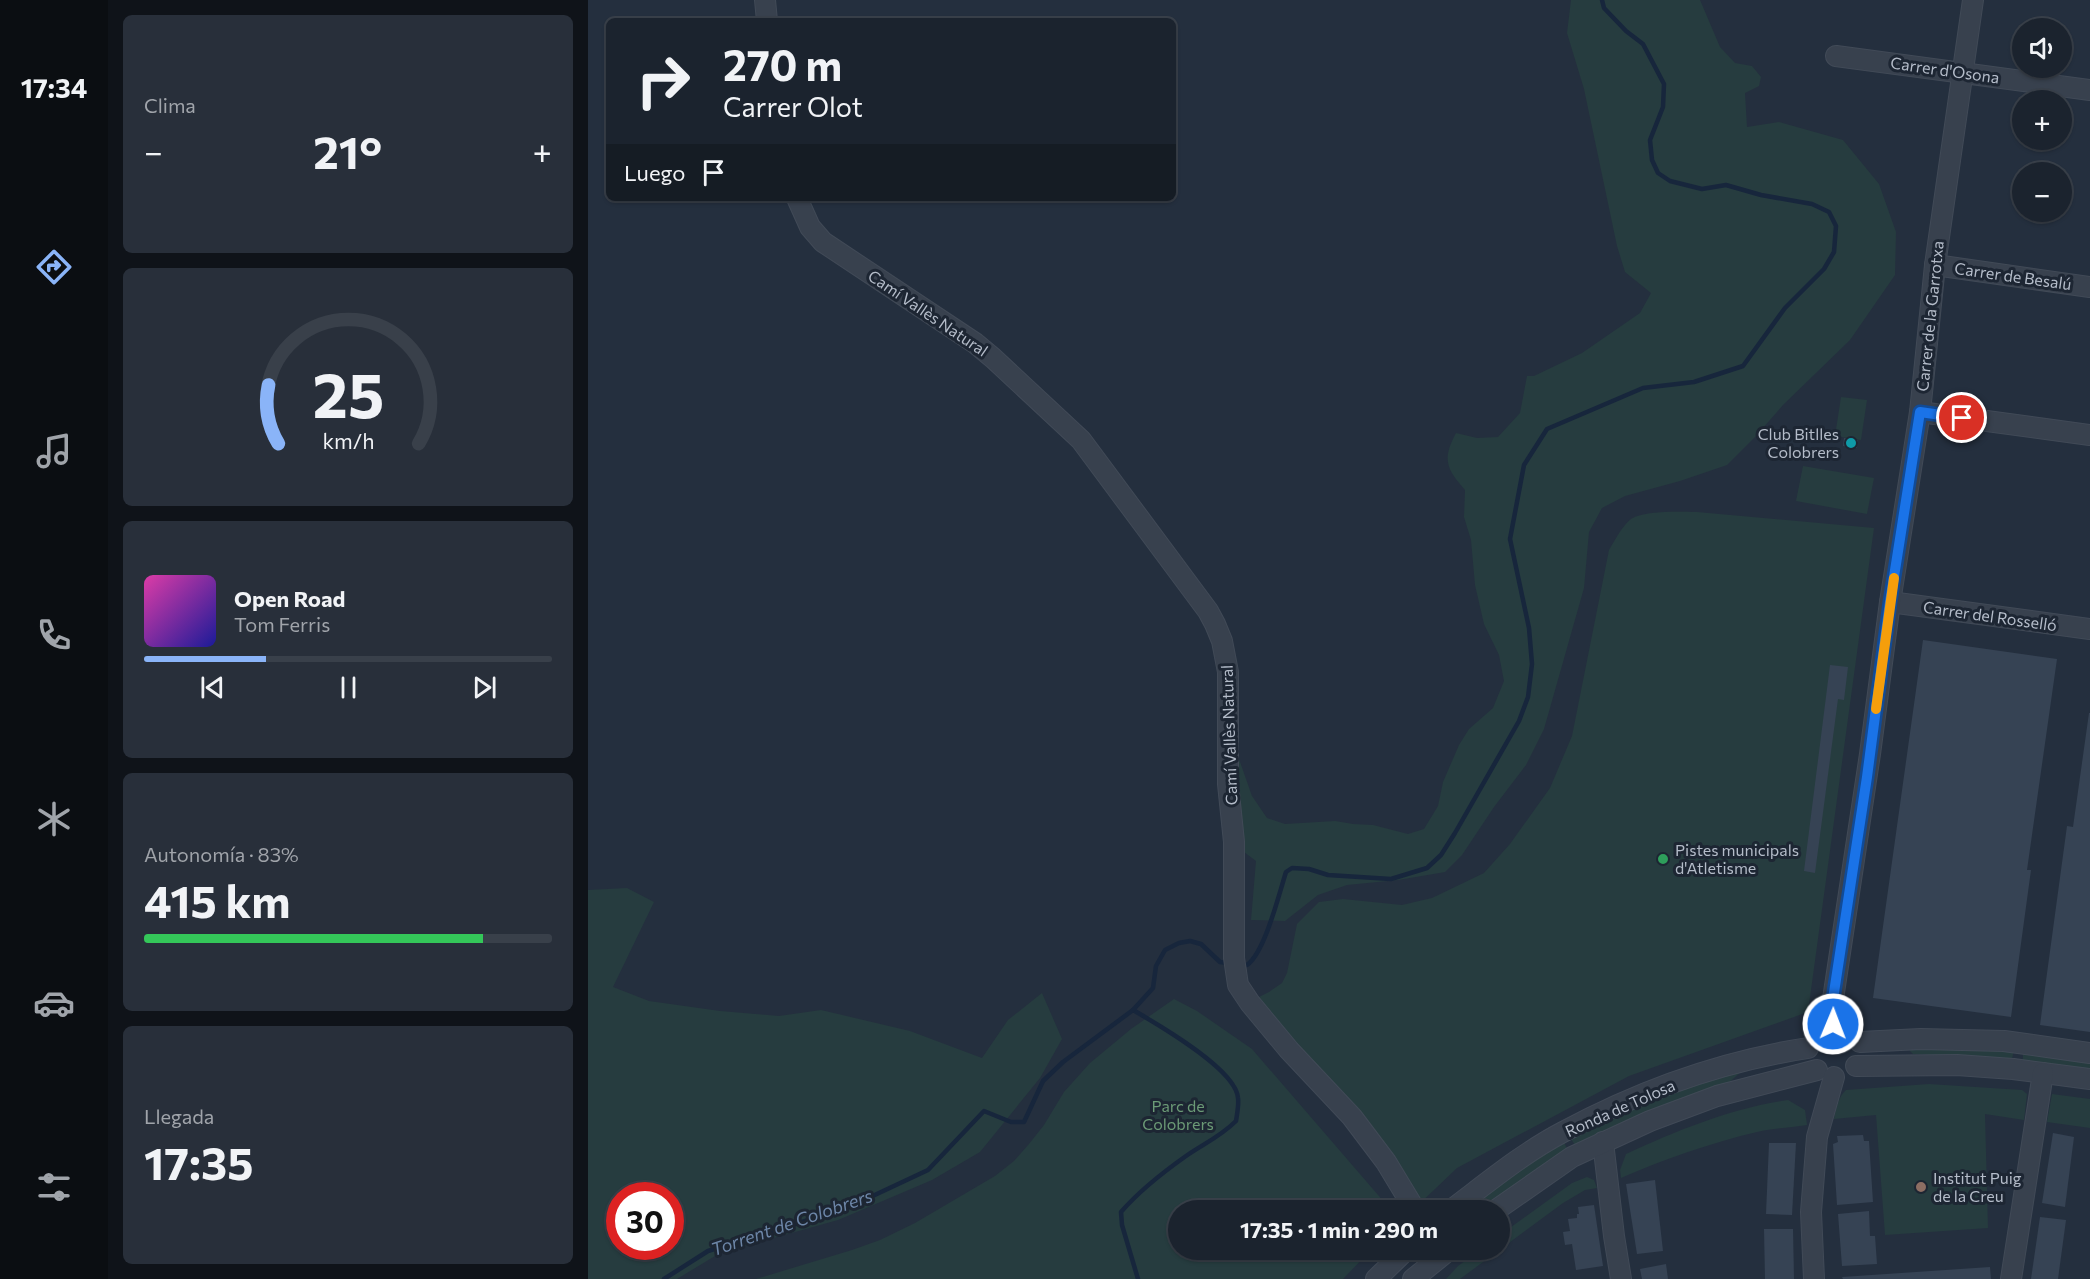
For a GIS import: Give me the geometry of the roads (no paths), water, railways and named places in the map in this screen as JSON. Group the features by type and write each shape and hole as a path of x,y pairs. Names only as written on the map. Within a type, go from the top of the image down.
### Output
{"street":[{"path":"765,0 767,18"},
{"name":"Carrer de la Garrotxa","path":"1833,1024 1833,999 1867,777 1890,602 1920,412 1935,265 1972,0"},
{"name":"Carrer d'Osona","path":"1836,56 2090,87"},
{"name":"Camí Vallès Natural","path":"798,201 810,227 823,242 975,343 1068,427 1093,455 1208,611 1222,641 1228,672 1228,773 1234,842 1234,958 1238,985 1288,1050 1352,1117 1386,1162 1409,1200"},
{"name":"Carrer de Besalú","path":"1935,265 2090,287"},
{"path":"1920,412 2090,435"},
{"name":"Carrer del Rosselló","path":"1890,602 2090,629"},
{"path":"1833,1024 1850,1028 1860,1042 1860,1059 1850,1072 1826,1074 1812,1064 1808,1048 1814,1034 1819,1029 1833,1024"},
{"path":"1860,1042 1922,1039 2004,1041 2090,1053"},
{"name":"Ronda de Tolosa","path":"1464,1200 1562,1132 1636,1096 1713,1069 1808,1048"},
{"path":"1856,1066 1957,1065 2013,1069 2090,1079"},
{"path":"2011,1279 2043,1073"},
{"path":"1814,1279 1811,1212 1817,1137 1826,1074"},
{"name":"Ronda de Tolosa","path":"1510,1200 1572,1157 1650,1121 1717,1096 1826,1074"},
{"path":"1603,1142 1621,1279"},
{"path":"1376,1279 1396,1260"},
{"path":"1413,1279 1435,1260"}],"waterway":[{"name":"Torrent de Colobrers","path":"1239,964 1247,965 1260,948 1271,922 1286,872 1292,868 1309,869 1328,875 1391,879 1427,868 1441,855 1455,833 1519,721 1528,697 1532,664 1529,628 1510,539 1524,465 1547,429 1643,388 1694,382 1743,366 1785,308 1824,269 1834,252 1836,226 1829,212 1812,204 1761,195 1726,185 1702,189 1670,181 1658,173 1652,160 1650,140 1663,107 1664,84 1643,44 1626,31 1604,8 1602,0"},
{"name":"Torrent de Colobrers","path":"664,1279 708,1251 847,1208 928,1170 984,1111 1011,1122 1024,1122 1043,1081 1063,1062 1133,1010 1153,988 1156,966 1165,950 1179,943 1190,941 1201,944 1220,962 1229,963"},
{"path":"1133,1010 1176,1036 1210,1061 1234,1086 1238,1098 1236,1121 1224,1132 1160,1175 1121,1212 1122,1225 1138,1279"}],"place":[{"name":"Club Bitlles Colobrers","path":"1851,443"},
{"name":"Pistes municipals d'Atletisme","path":"1663,859"},
{"name":"Institut Puig de la Creu","path":"1921,1187"}],"park label":[{"name":"Parc de Colobrers","path":"1178,1115"}]}
